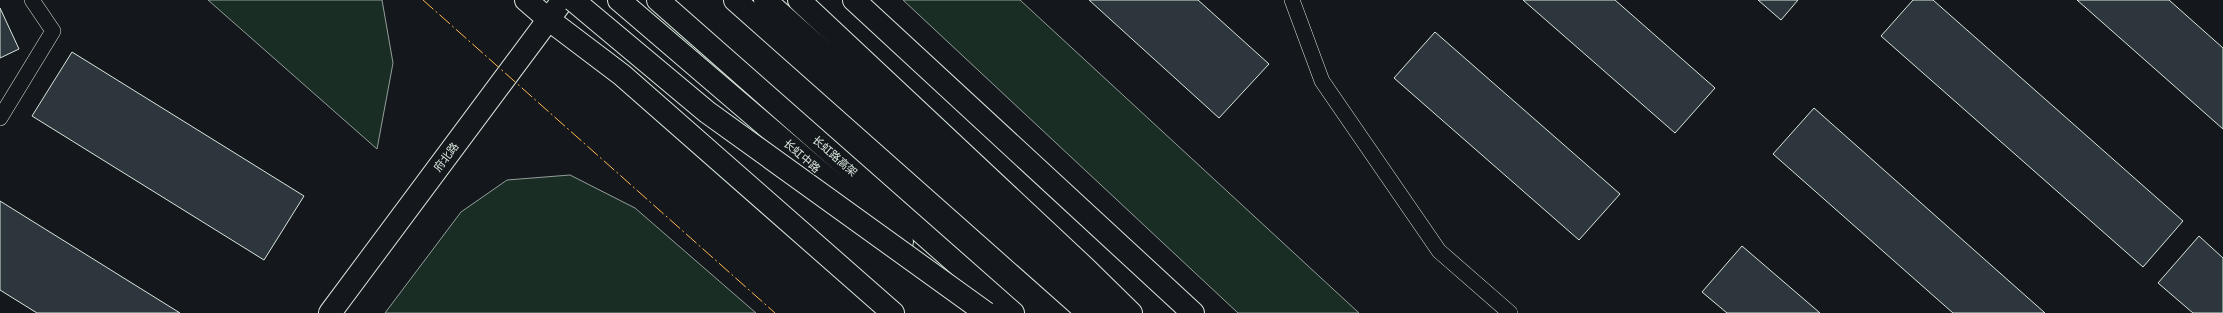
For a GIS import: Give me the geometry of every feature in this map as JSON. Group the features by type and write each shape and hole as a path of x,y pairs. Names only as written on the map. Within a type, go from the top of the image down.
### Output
{"main road":[{"path":"526,0 548,20 622,75 893,313"},
{"name":"府北路","path":"330,313 563,0"},
{"path":"573,0 707,112 986,313"},
{"name":"长虹中路","path":"619,0 986,313"},
{"name":"长虹路高架","path":"658,0 1013,313"},
{"path":"735,0 1088,313"},
{"path":"765,0 1115,313"},
{"path":"799,0 1086,268 1131,313"},
{"path":"854,0 1193,313"}],"lane":[{"path":"0,118 53,31 32,0"},
{"path":"1292,0 1322,81 1439,251 1510,313"}],"green space":[{"path":"208,0 382,0 393,63 377,149"},
{"path":"903,0 1020,0 1359,313 1238,313"},
{"path":"570,175 635,208 756,313 385,313 461,212 507,180"}],"building":[{"path":"1089,0 1198,0 1269,64 1219,118"},
{"path":"1523,0 1615,0 1715,88 1675,133"},
{"path":"1758,0 1798,0 1781,20"},
{"path":"1913,0 1933,0 2183,221 2143,267 1881,36"},
{"path":"2077,0 2169,0 2223,48 2223,129"},
{"path":"0,8 19,49 0,58"},
{"path":"1435,32 1620,194 1579,240 1394,78"},
{"path":"72,52 304,196 264,260 32,116"},
{"path":"1814,108 2045,313 1953,313 1773,154"},
{"path":"0,201 180,313 37,313 0,290"},
{"path":"2199,236 2223,258 2223,313 2193,313 2158,283"},
{"path":"1742,246 1820,313 1727,313 1702,292"}],"power":[{"path":"423,0 775,313"}]}
